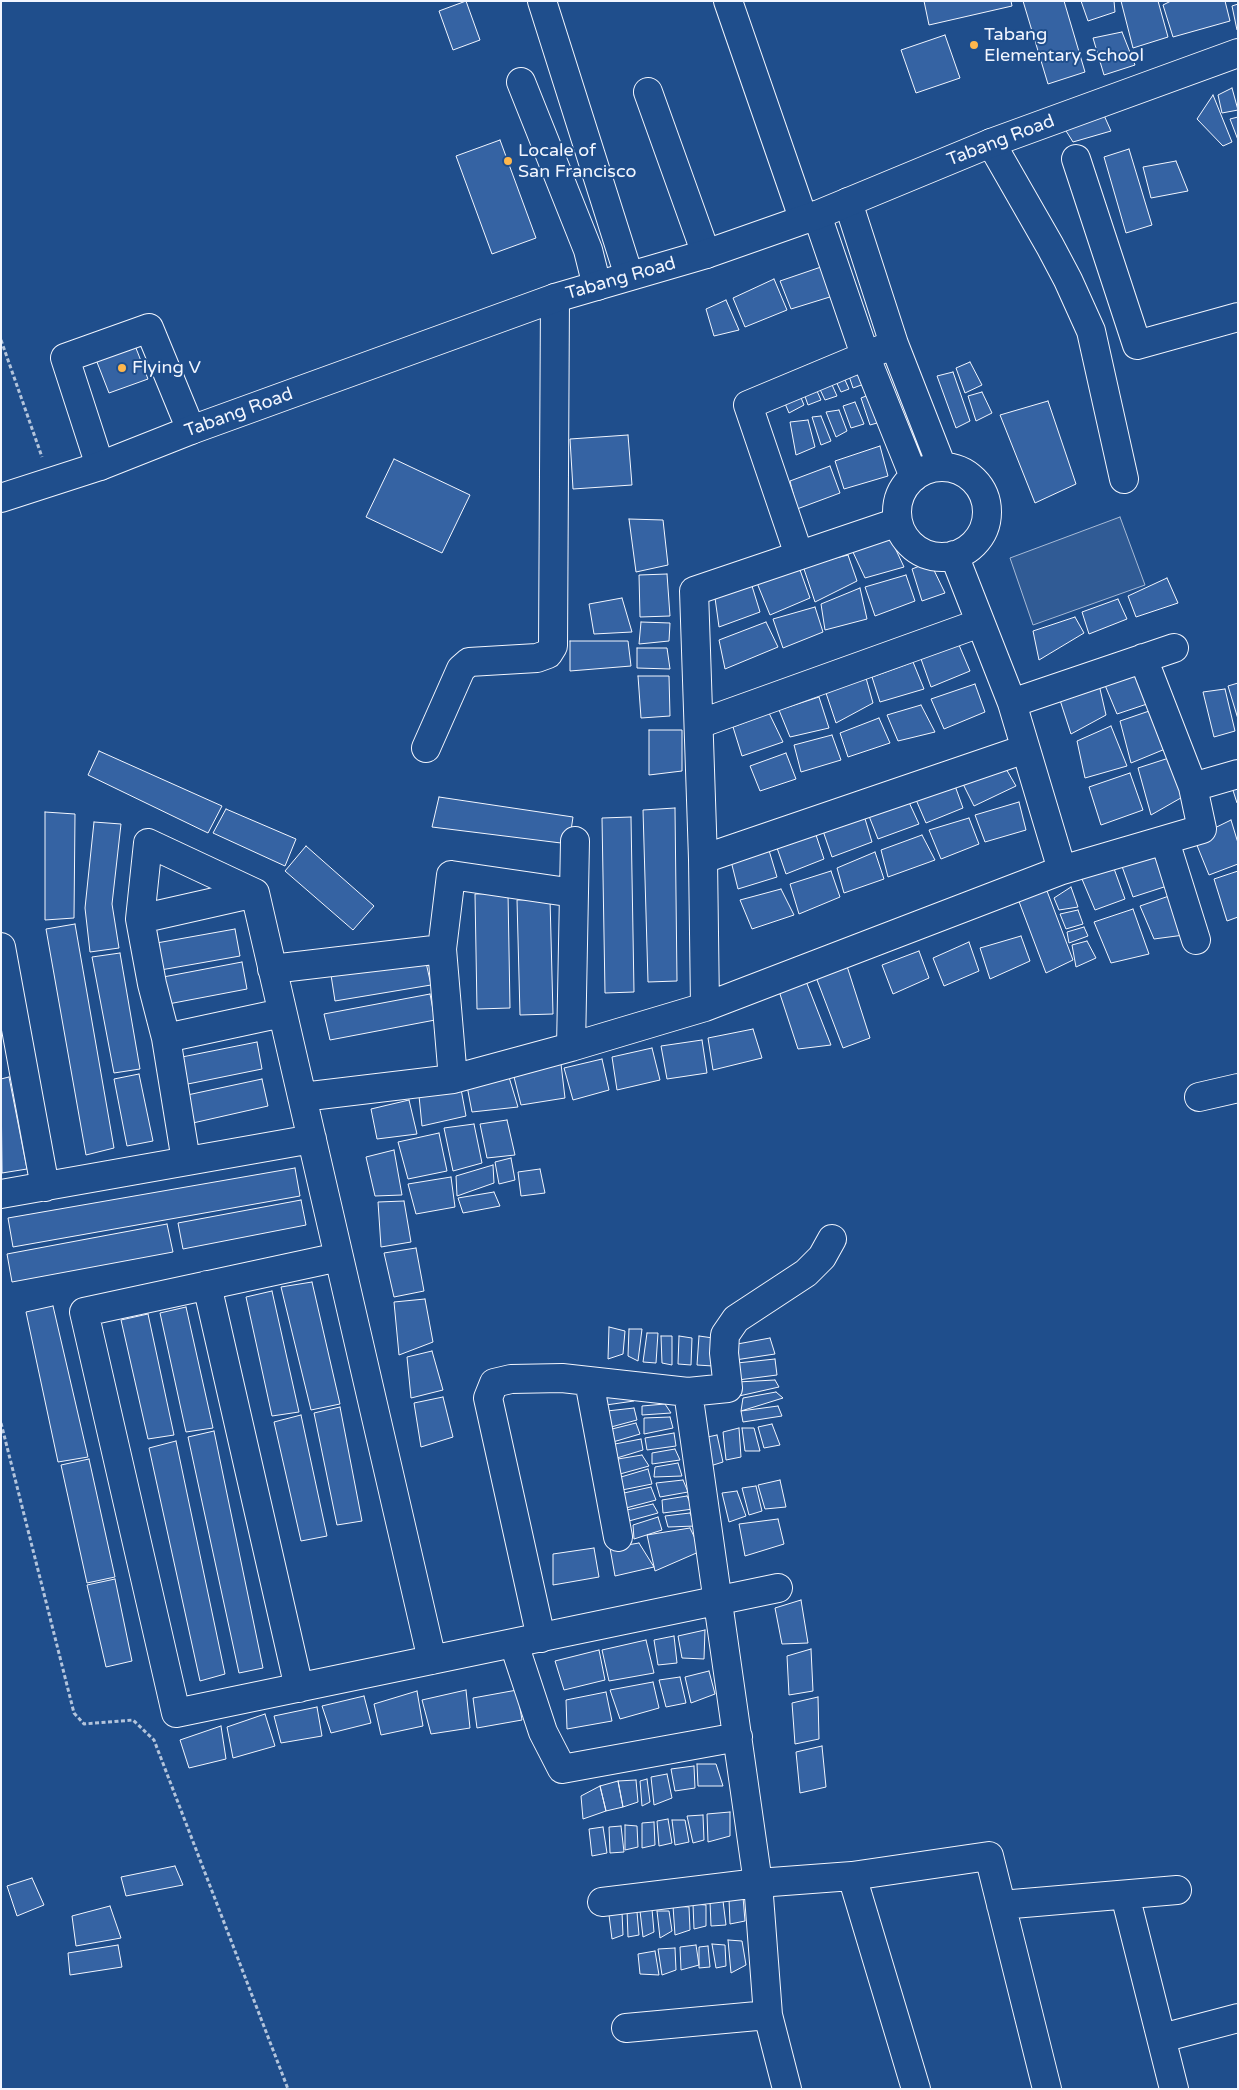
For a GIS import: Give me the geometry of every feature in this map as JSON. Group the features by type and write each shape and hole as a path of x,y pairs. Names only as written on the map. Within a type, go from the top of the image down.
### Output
{"street":[{"path":"542,1 629,276"},
{"path":"728,1 810,216 914,477"},
{"name":"Tabang Road","path":"1,498 100,466 191,430 555,298 706,254 848,202 991,144 1238,53"},
{"path":"522,82 588,250 597,286"},
{"path":"648,92 706,254"},
{"path":"991,144 1050,246 1091,331 1124,479"},
{"path":"1076,159 1137,345 1237,319"},
{"path":"848,202 894,344 942,467"},
{"path":"426,748 461,668 469,662 536,658 548,654 553,646 555,298"},
{"path":"100,466 65,358 149,328 191,430"},
{"path":"799,554 748,405 894,344"},
{"path":"942,467 956,469 968,475 978,486 985,498 986,513 981,533 967,549 954,555 940,557 918,550 909,542 898,522 897,512 901,492 914,477 927,469 942,467"},
{"path":"705,1007 703,859 694,591 898,522"},
{"path":"954,555 1012,703 1062,870"},
{"path":"699,724 980,623"},
{"path":"1012,703 1174,648"},
{"path":"302,1097 453,1079 572,1047 705,1007 1062,870 1202,829 1193,787 1143,658"},
{"path":"703,859 1025,749"},
{"path":"1193,787 1238,774"},
{"path":"572,1047 576,841"},
{"path":"1165,841 1196,940"},
{"path":"186,1161 166,1038 152,984 140,918 148,843 255,893"},
{"path":"453,1079 442,949 451,875 574,894"},
{"path":"140,918 255,893"},
{"path":"255,893 432,1660"},
{"path":"1,947 45,1187"},
{"path":"272,969 442,949"},
{"path":"166,1038 282,1013"},
{"path":"1199,1097 1238,1088"},
{"path":"1,1194 312,1139"},
{"path":"541,1638 488,1398 494,1383 511,1380 562,1378 688,1392 728,1388 724,1353 725,1335 736,1319 806,1273 822,1257 832,1239"},
{"path":"339,1257 84,1312 176,1713 778,1588"},
{"path":"207,1285 299,1688"},
{"path":"589,1381 618,1537"},
{"path":"688,1392 758,1883 768,2015 787,2089"},
{"path":"514,1644 543,1732 562,1769 738,1737"},
{"path":"602,1902 758,1883 852,1876 989,1856 1047,2089"},
{"path":"852,1876 916,2089"},
{"path":"1001,1905 1177,1890"},
{"path":"1125,1894 1174,2089"},
{"path":"626,2028 768,2015"},
{"path":"1162,2038 1238,2018"}],"path":[{"path":"1,340 51,481"},
{"path":"1,1423 74,1713 84,1724 133,1720 154,1740 288,2089"}],"shaded area":[{"path":"1120,517 1145,585 1033,625 1010,558"}],"building":[{"path":"466,1 480,40 453,50 439,11"},
{"path":"924,1 1011,1 1012,6 929,25"},
{"path":"1023,1 1064,1 1085,72 1048,84"},
{"path":"1081,1 1114,1 1115,12 1088,21"},
{"path":"1121,1 1158,1 1168,37 1133,48"},
{"path":"1171,1 1225,1 1230,21 1173,37 1163,5"},
{"path":"1238,4 1238,30 1237,30 1232,6"},
{"path":"1122,32 1135,65 1104,75 1093,38"},
{"path":"945,35 960,78 916,93 901,50"},
{"path":"1232,88 1238,110 1222,113 1218,95"},
{"path":"1213,95 1232,142 1223,146 1197,119"},
{"path":"1103,113 1111,131 1073,142 1063,126"},
{"path":"1238,117 1238,140 1230,119"},
{"path":"500,140 536,238 492,254 456,156"},
{"path":"1129,149 1152,225 1126,233 1104,157"},
{"path":"1176,161 1188,191 1151,198 1143,167"},
{"path":"821,267 833,296 791,309 780,281"},
{"path":"774,279 787,310 745,327 733,298"},
{"path":"726,300 739,330 714,336 706,309"},
{"name":"Flying V","path":"134,343 148,379 109,393 95,357"},
{"path":"862,362 870,382 853,388 846,367"},
{"path":"970,362 982,385 965,393 956,368"},
{"path":"841,371 849,389 841,392 832,373"},
{"path":"953,372 970,421 956,428 937,376"},
{"path":"829,378 837,396 825,400 816,381"},
{"path":"813,382 821,400 808,405 801,385"},
{"path":"797,388 804,405 789,413 781,394"},
{"path":"982,392 992,413 976,421 968,396"},
{"path":"874,393 884,421 870,425 861,398"},
{"path":"1048,401 1076,484 1035,503 1000,415"},
{"path":"855,402 864,424 851,428 843,406"},
{"path":"839,410 847,431 836,437 826,412"},
{"path":"821,416 831,441 821,445 812,417"},
{"path":"808,420 815,447 796,455 790,422"},
{"path":"628,435 632,485 573,489 570,439"},
{"path":"880,446 888,476 844,489 835,461"},
{"path":"394,459 470,495 442,553 366,517"},
{"path":"830,466 840,493 797,509 790,481"},
{"path":"629,519 663,520 668,565 636,572"},
{"path":"889,535 904,567 865,578 852,550"},
{"path":"848,555 857,581 815,602 803,566"},
{"path":"930,562 945,593 922,601 912,569"},
{"path":"800,570 810,598 770,615 757,583"},
{"path":"667,574 670,616 640,617 639,575"},
{"path":"906,575 915,601 875,616 865,587"},
{"path":"1167,578 1178,603 1136,617 1128,596"},
{"path":"752,586 760,612 719,627 715,598"},
{"path":"860,588 867,619 825,630 821,604"},
{"path":"622,598 632,632 594,634 589,604"},
{"path":"1118,599 1127,619 1089,634 1082,612"},
{"path":"815,607 823,632 783,648 773,619"},
{"path":"1075,617 1084,633 1039,660 1033,631"},
{"path":"641,622 670,623 669,641 639,644"},
{"path":"766,622 778,647 725,669 719,640"},
{"path":"570,641 628,641 631,666 570,671"},
{"path":"959,645 970,671 931,687 921,659"},
{"path":"637,648 667,648 670,669 637,668"},
{"path":"913,662 924,689 880,702 872,677"},
{"path":"1141,664 1153,702 1117,714 1102,678"},
{"path":"638,676 669,676 670,716 641,718"},
{"path":"866,678 873,703 836,723 826,693"},
{"path":"1098,680 1106,715 1071,734 1058,694"},
{"path":"1238,683 1238,719 1228,686"},
{"path":"975,684 985,712 944,729 931,699"},
{"path":"1225,689 1235,731 1214,737 1203,692"},
{"path":"819,697 829,728 790,737 779,710"},
{"path":"921,705 935,732 898,741 887,715"},
{"path":"1158,708 1170,747 1131,763 1120,721"},
{"path":"769,713 783,742 742,756 733,727"},
{"path":"879,718 890,743 848,757 840,733"},
{"path":"1111,726 1127,766 1085,778 1077,741"},
{"path":"649,730 682,730 682,771 649,775"},
{"path":"832,735 841,760 801,772 794,745"},
{"path":"99,751 222,806 208,833 88,775"},
{"path":"786,753 796,779 760,791 750,766"},
{"path":"1175,756 1186,795 1151,815 1138,768"},
{"path":"1005,767 1016,786 974,806 960,778"},
{"path":"1130,773 1143,810 1101,825 1089,787"},
{"path":"1238,779 1238,803 1237,803 1230,781"},
{"path":"954,783 963,808 926,823 914,795"},
{"path":"439,797 573,817 569,844 432,827"},
{"path":"908,800 919,824 878,839 867,811"},
{"path":"1019,802 1026,830 985,842 975,815"},
{"path":"675,808 677,981 648,982 643,810"},
{"path":"226,809 296,839 285,866 213,833"},
{"path":"45,812 75,814 74,918 45,920"},
{"path":"863,812 872,842 832,857 822,828"},
{"path":"631,817 634,992 605,993 602,818"},
{"path":"969,818 979,844 941,859 929,830"},
{"path":"1231,820 1238,843 1238,864 1209,875 1194,838"},
{"path":"94,822 121,824 112,904 119,948 90,952 85,908"},
{"path":"815,832 824,859 786,874 776,845"},
{"path":"922,835 935,860 888,877 881,850"},
{"path":"306,846 374,906 353,930 285,871"},
{"path":"768,847 777,877 738,889 731,861"},
{"path":"1153,851 1167,886 1133,897 1119,858"},
{"path":"875,852 884,879 844,893 837,868"},
{"path":"1112,863 1125,899 1095,910 1079,872"},
{"path":"831,871 840,897 799,914 790,884"},
{"path":"1238,871 1238,917 1227,921 1214,879"},
{"path":"1044,883 1073,960 1046,973 1015,891"},
{"path":"1071,887 1078,907 1059,910 1054,898"},
{"path":"781,889 794,915 752,929 740,900"},
{"path":"508,893 510,1008 477,1009 475,894"},
{"path":"1169,896 1184,935 1154,939 1140,906"},
{"path":"550,899 553,1014 520,1015 517,900"},
{"path":"1133,909 1149,954 1111,963 1094,922"},
{"path":"1078,910 1083,924 1066,929 1060,914"},
{"path":"75,924 114,1148 86,1155 46,929"},
{"path":"1084,927 1088,936 1069,943 1067,932"},
{"path":"235,929 240,956 155,971 151,944"},
{"path":"1021,936 1030,961 990,979 980,948"},
{"path":"1087,941 1096,958 1076,967 1072,945"},
{"path":"969,942 979,971 944,986 933,958"},
{"path":"919,951 929,978 893,994 882,965"},
{"path":"120,953 140,1069 114,1073 92,957"},
{"path":"425,958 431,985 335,1001 331,975"},
{"path":"845,960 870,1038 843,1048 814,972"},
{"path":"242,962 247,989 163,1005 158,978"},
{"path":"804,976 831,1045 798,1049 777,985"},
{"path":"430,994 435,1020 330,1040 324,1014"},
{"path":"753,1029 762,1058 713,1070 708,1038"},
{"path":"702,1040 707,1073 667,1079 661,1046"},
{"path":"257,1042 262,1069 178,1086 172,1059"},
{"path":"652,1048 660,1080 617,1090 612,1057"},
{"path":"602,1059 609,1090 573,1100 564,1068"},
{"path":"561,1064 565,1098 521,1105 514,1077"},
{"path":"139,1074 153,1141 127,1146 114,1079"},
{"path":"9,1077 27,1169 2,1173 1,1079"},
{"path":"509,1077 518,1107 472,1112 467,1086"},
{"path":"262,1079 268,1106 184,1125 178,1097"},
{"path":"461,1089 466,1116 422,1126 419,1096"},
{"path":"409,1100 417,1134 377,1139 371,1109"},
{"path":"507,1120 515,1155 487,1158 480,1124"},
{"path":"474,1124 482,1163 453,1171 444,1128"},
{"path":"439,1133 447,1171 408,1179 398,1142"},
{"path":"394,1150 402,1195 375,1196 366,1157"},
{"path":"511,1158 515,1180 499,1184 495,1162"},
{"path":"493,1165 494,1183 457,1196 456,1176"},
{"path":"295,1168 300,1196 13,1247 8,1218"},
{"path":"540,1169 545,1193 521,1196 518,1172"},
{"path":"451,1177 455,1207 416,1214 408,1184"},
{"path":"494,1192 500,1206 463,1213 458,1198"},
{"path":"301,1200 306,1225 183,1249 178,1223"},
{"path":"404,1201 411,1242 381,1247 378,1202"},
{"path":"167,1224 173,1252 12,1282 7,1254"},
{"path":"416,1248 424,1291 394,1297 384,1253"},
{"path":"312,1282 340,1404 311,1410 281,1287"},
{"path":"272,1291 299,1412 272,1416 246,1297"},
{"path":"425,1299 433,1342 399,1355 394,1302"},
{"path":"53,1306 88,1457 58,1462 26,1312"},
{"path":"186,1307 213,1428 186,1432 160,1313"},
{"path":"148,1314 174,1435 148,1439 121,1320"},
{"path":"609,1327 625,1331 623,1354 608,1359"},
{"path":"629,1329 642,1329 638,1361 628,1356"},
{"path":"647,1333 658,1333 656,1363 643,1362"},
{"path":"661,1336 672,1336 672,1365 662,1363"},
{"path":"679,1336 692,1338 691,1365 678,1364"},
{"path":"699,1336 713,1338 713,1366 697,1365"},
{"path":"770,1338 775,1354 735,1360 732,1345"},
{"path":"432,1351 443,1390 411,1398 407,1357"},
{"path":"775,1359 777,1375 738,1380 737,1363"},
{"path":"775,1380 779,1387 739,1396 737,1382"},
{"path":"628,1383 634,1401 606,1405 603,1391"},
{"path":"776,1392 783,1398 741,1411 743,1398"},
{"path":"443,1397 453,1437 421,1447 414,1403"},
{"path":"665,1404 671,1413 642,1415 642,1406"},
{"path":"778,1406 782,1416 743,1422 741,1411"},
{"path":"340,1407 362,1521 337,1525 314,1413"},
{"path":"634,1408 637,1420 611,1427 607,1411"},
{"path":"301,1415 327,1536 301,1541 274,1422"},
{"path":"670,1417 673,1428 644,1434 644,1418"},
{"path":"636,1423 640,1434 613,1442 612,1429"},
{"path":"772,1424 780,1445 764,1448 758,1427"},
{"path":"739,1428 741,1457 726,1460 723,1432"},
{"path":"742,1428 754,1428 760,1451 745,1451"},
{"path":"214,1431 263,1668 239,1673 188,1437"},
{"path":"674,1433 676,1446 647,1450 645,1438"},
{"path":"717,1435 723,1462 707,1467 703,1438"},
{"path":"641,1439 643,1450 617,1458 615,1444"},
{"path":"176,1441 225,1674 200,1681 149,1448"},
{"path":"675,1449 680,1460 652,1464 652,1453"},
{"path":"642,1455 649,1466 620,1474 618,1459"},
{"path":"89,1459 115,1577 87,1583 61,1465"},
{"path":"678,1463 682,1476 654,1477 655,1467"},
{"path":"648,1469 652,1484 622,1490 621,1477"},
{"path":"683,1480 688,1492 660,1497 656,1483"},
{"path":"780,1480 786,1507 765,1509 758,1485"},
{"path":"756,1486 762,1511 749,1515 742,1488"},
{"path":"651,1487 656,1500 626,1508 624,1493"},
{"path":"737,1491 746,1516 729,1522 722,1493"},
{"path":"687,1496 693,1509 663,1513 662,1500"},
{"path":"653,1504 658,1513 629,1521 627,1510"},
{"path":"690,1513 696,1526 668,1527 665,1516"},
{"path":"658,1517 662,1530 634,1539 633,1525"},
{"path":"778,1519 784,1544 745,1556 739,1524"},
{"path":"690,1528 701,1551 655,1571 647,1535"},
{"path":"639,1543 654,1567 615,1576 610,1548"},
{"path":"594,1548 599,1577 553,1585 553,1554"},
{"path":"115,1579 132,1661 106,1667 87,1585"},
{"path":"801,1600 808,1643 782,1644 775,1608"},
{"path":"705,1630 704,1659 682,1658 678,1636"},
{"path":"674,1636 677,1663 658,1665 654,1640"},
{"path":"646,1640 654,1673 609,1681 602,1650"},
{"path":"811,1649 813,1691 789,1695 787,1656"},
{"path":"599,1650 605,1680 564,1690 555,1661"},
{"path":"709,1671 715,1694 691,1703 685,1677"},
{"path":"680,1677 686,1703 666,1707 659,1680"},
{"path":"653,1682 659,1708 620,1719 610,1690"},
{"path":"466,1690 470,1728 431,1734 422,1700"},
{"path":"517,1690 522,1720 477,1728 473,1698"},
{"path":"417,1691 423,1726 381,1735 374,1704"},
{"path":"606,1692 612,1721 567,1729 566,1700"},
{"path":"364,1696 371,1723 331,1733 322,1706"},
{"path":"818,1697 819,1739 795,1744 792,1703"},
{"path":"317,1707 322,1736 281,1743 274,1716"},
{"path":"265,1714 275,1746 233,1758 227,1727"},
{"path":"221,1726 226,1759 189,1768 180,1740"},
{"path":"822,1746 826,1787 800,1793 796,1752"},
{"path":"697,1764 716,1764 723,1786 698,1786"},
{"path":"694,1766 695,1788 675,1791 671,1769"},
{"path":"667,1774 672,1798 654,1805 651,1777"},
{"path":"647,1779 650,1802 642,1806 640,1781"},
{"path":"636,1780 638,1802 623,1807 618,1781"},
{"path":"618,1781 623,1807 606,1811 600,1786"},
{"path":"600,1786 606,1811 583,1819 581,1796"},
{"path":"730,1812 730,1836 708,1842 707,1814"},
{"path":"703,1815 704,1840 693,1843 687,1816"},
{"path":"668,1819 672,1843 659,1846 657,1821"},
{"path":"672,1820 685,1820 689,1842 675,1845"},
{"path":"654,1822 655,1845 642,1848 642,1823"},
{"path":"625,1825 637,1826 638,1847 625,1850"},
{"path":"621,1826 624,1852 610,1853 609,1827"},
{"path":"603,1827 607,1853 592,1856 589,1829"},
{"path":"175,1866 183,1885 126,1896 121,1877"},
{"path":"32,1878 44,1905 17,1916 7,1886"},
{"path":"743,1897 745,1921 730,1924 729,1899"},
{"path":"710,1901 723,1901 726,1925 711,1926"},
{"path":"693,1904 706,1905 706,1926 694,1929"},
{"path":"110,1906 121,1938 76,1946 72,1916"},
{"path":"673,1906 689,1907 690,1930 675,1935"},
{"path":"652,1909 654,1932 643,1937 640,1911"},
{"path":"627,1910 637,1912 639,1935 628,1937"},
{"path":"657,1911 669,1911 672,1931 660,1938"},
{"path":"622,1912 623,1935 612,1939 609,1915"},
{"path":"728,1940 742,1941 746,1965 731,1973"},
{"path":"712,1944 725,1945 726,1966 716,1968"},
{"path":"118,1945 122,1967 70,1975 68,1953"},
{"path":"696,1945 699,1965 681,1970 680,1947"},
{"path":"708,1946 710,1967 699,1968 699,1947"},
{"path":"675,1948 676,1970 662,1975 658,1949"},
{"path":"655,1951 659,1975 640,1974 638,1954"}],"place":[{"name":"Tabang Elementary School","path":"974,45"},
{"name":"Locale of San Francisco","path":"508,161"},
{"name":"Flying V","path":"122,368"}]}
